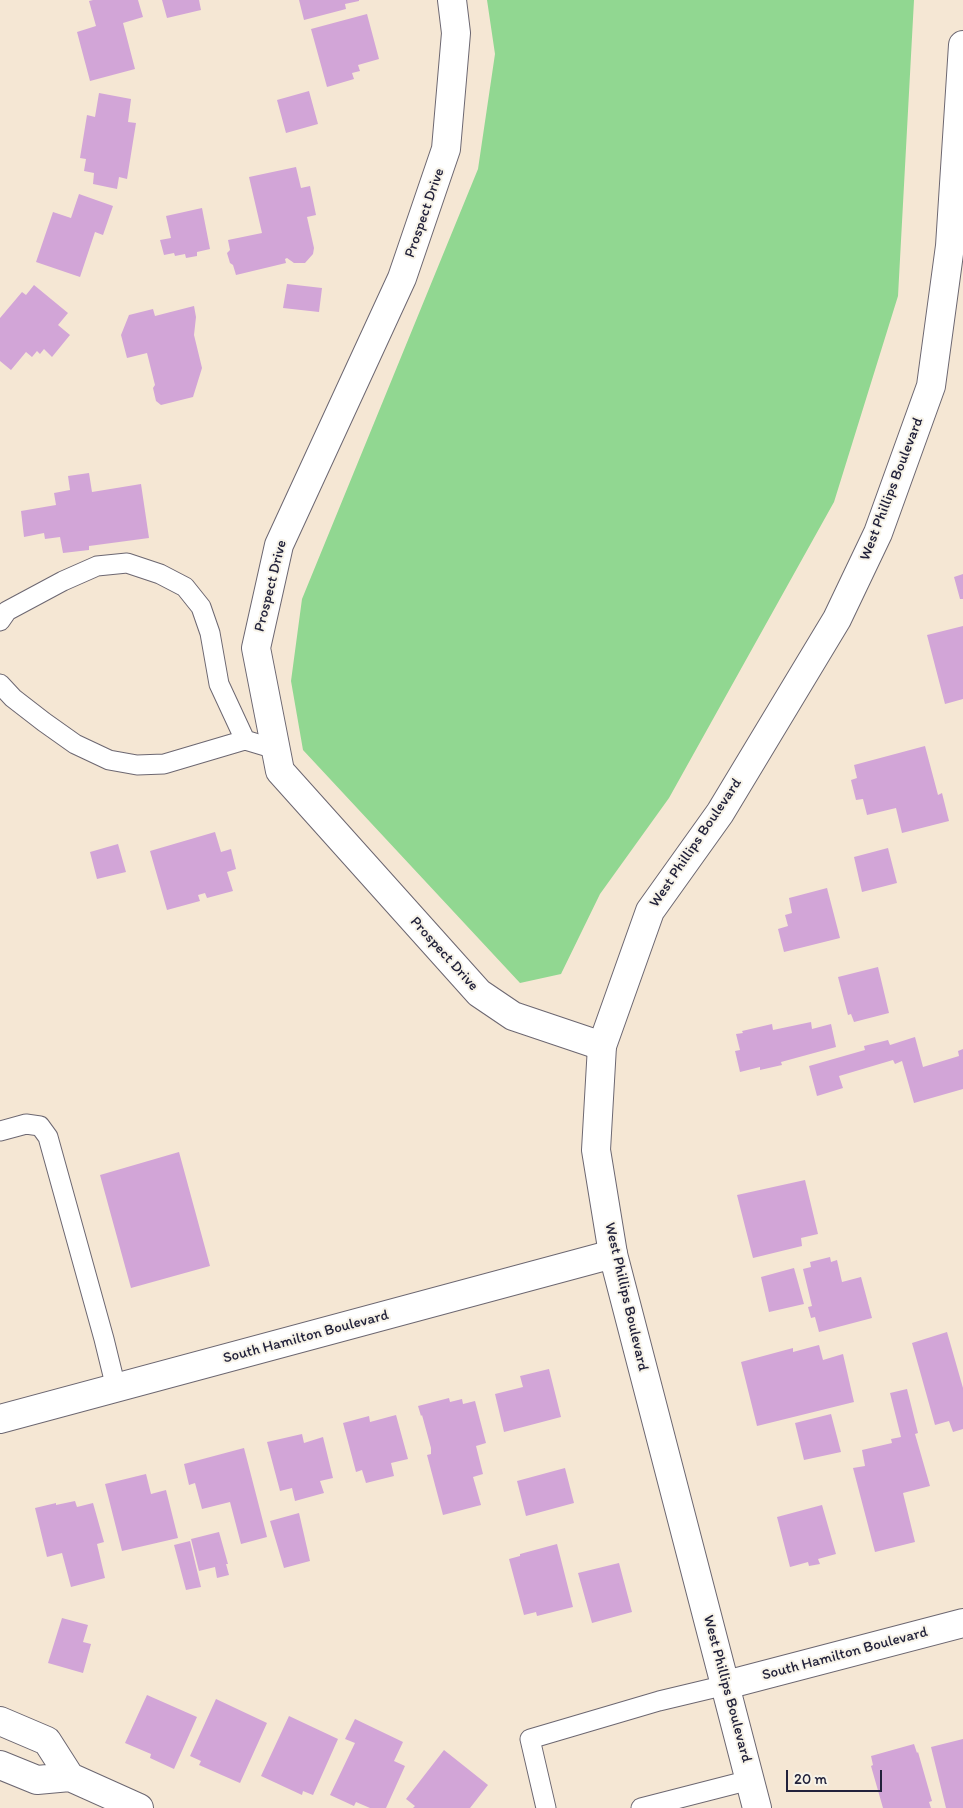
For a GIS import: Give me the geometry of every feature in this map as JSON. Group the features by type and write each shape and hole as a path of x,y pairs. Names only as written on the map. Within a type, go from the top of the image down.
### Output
{"street":[{"name":"Prospect Drive","path":"452,0 456,33 446,149 402,278 279,545 256,648 280,771 479,993 513,1016 602,1046"},
{"name":"West Phillips Boulevard","path":"758,1808 613,1254 596,1150 602,1046 650,911 720,813 836,619 878,533 931,386 950,246 963,45"},
{"name":"South Hamilton Boulevard","path":"0,1419 613,1254"},
{"name":"South Hamilton Boulevard","path":"726,1685 963,1622"},
{"path":"0,1721 46,1741 70,1776 140,1808"},
{"path":"0,1765 38,1780 70,1776"}],"lane":[{"path":"0,621 7,611 63,581 97,566 127,563 160,574 185,587 201,607 210,633 219,684 244,740"},
{"path":"0,684 13,698 75,744 109,760 137,765 164,764 244,740 275,749"},
{"path":"0,1131 26,1124 40,1126 48,1137 116,1388"},
{"path":"546,1808 530,1739 659,1701 726,1685"},
{"path":"641,1808 750,1780"}],"green space":[{"path":"487,0 914,0 898,296 834,502 669,798 600,894 561,974 520,983 303,750 291,681 302,599 478,169 495,54"}],"building":[{"path":"138,0 143,17 123,23 135,69 90,81 77,32 96,26 89,1"},
{"path":"162,0 199,0 201,10 167,18"},
{"path":"299,0 359,1 345,4 346,9 304,20"},
{"path":"367,14 379,59 358,65 360,71 352,73 354,79 327,87 311,29"},
{"path":"309,91 318,124 286,133 277,100"},
{"path":"99,93 131,99 128,122 136,123 127,179 119,177 117,189 93,184 94,173 84,171 86,159 80,158 87,115 95,117"},
{"path":"296,167 301,188 310,186 316,215 307,217 314,248 313,254 305,263 294,263 287,258 285,259 286,263 236,275 227,253 230,250 228,240 262,233 249,177"},
{"path":"79,194 113,206 103,235 95,232 80,277 36,262 53,212 71,218"},
{"path":"202,208 210,249 197,252 197,256 186,258 185,254 175,256 174,253 164,255 160,240 171,238 166,216"},
{"path":"287,284 322,288 319,312 283,308"},
{"path":"34,285 68,313 58,325 70,335 52,357 44,349 40,354 37,351 32,357 26,352 11,370 0,361 0,318 22,292 26,295"},
{"path":"194,306 196,317 194,335 202,368 193,397 161,405 156,401 153,388 155,385 147,353 127,358 121,335 129,315 153,309 155,316"},
{"path":"89,473 92,492 141,484 149,538 89,546 89,550 63,553 60,537 45,539 44,533 24,537 21,511 56,505 54,493 70,490 68,476"},
{"path":"963,574 963,599 960,599 954,577"},
{"path":"963,626 963,699 945,704 927,635"},
{"path":"925,746 938,795 942,793 949,821 902,833 896,808 867,815 863,799 856,800 851,780 857,778 854,765"},
{"path":"215,832 221,852 231,849 236,869 227,872 233,891 207,898 205,893 198,895 200,901 167,910 150,851"},
{"path":"118,844 126,872 97,879 90,852"},
{"path":"888,848 897,883 862,892 854,857"},
{"path":"827,888 840,938 784,952 778,929 788,926 785,915 792,913 789,898"},
{"path":"878,967 889,1013 854,1022 851,1014 848,1015 838,977"},
{"path":"811,1022 812,1029 831,1024 836,1047 781,1062 782,1065 760,1070 760,1067 740,1072 735,1051 740,1050 736,1034 772,1024 773,1030"},
{"path":"915,1037 923,1067 959,1056 958,1051 963,1049 963,1089 914,1103 902,1061 895,1064 893,1060 839,1076 843,1088 817,1096 809,1066 865,1050 864,1046 888,1040 890,1045"},
{"path":"179,1152 210,1266 131,1288 100,1175"},
{"path":"805,1180 818,1234 801,1238 802,1246 753,1258 737,1195"},
{"path":"830,1257 831,1262 837,1260 842,1282 861,1277 872,1318 819,1332 815,1317 811,1318 808,1307 812,1306 803,1269 811,1267 810,1262"},
{"path":"794,1268 804,1304 769,1312 761,1277"},
{"path":"947,1332 963,1388 963,1429 953,1432 949,1421 935,1425 912,1343"},
{"path":"819,1345 823,1360 843,1354 854,1402 757,1426 741,1362 793,1348 793,1352"},
{"path":"549,1369 561,1417 504,1432 495,1394 523,1387 520,1376"},
{"path":"907,1389 918,1433 915,1434 930,1486 903,1493 915,1542 875,1552 853,1468 865,1466 862,1450 892,1443 891,1439 901,1437 890,1393"},
{"path":"449,1398 450,1402 462,1399 463,1404 475,1401 486,1443 476,1446 483,1474 473,1477 481,1505 443,1515 427,1455 431,1454 431,1448 418,1406"},
{"path":"831,1414 841,1452 804,1460 795,1423"},
{"path":"396,1415 408,1459 391,1463 394,1476 366,1483 362,1470 356,1472 343,1423 369,1416 370,1422"},
{"path":"302,1434 304,1443 323,1437 333,1478 320,1481 324,1493 295,1501 292,1488 280,1491 267,1442"},
{"path":"244,1448 267,1537 241,1544 230,1502 202,1509 195,1483 189,1485 184,1464"},
{"path":"565,1468 574,1503 526,1516 517,1481"},
{"path":"146,1474 151,1494 166,1490 178,1538 122,1551 105,1484"},
{"path":"75,1501 77,1507 93,1503 104,1542 97,1544 105,1578 71,1587 62,1553 47,1557 35,1508"},
{"path":"822,1505 836,1554 818,1559 820,1564 809,1566 808,1562 790,1567 777,1517"},
{"path":"299,1513 310,1561 284,1568 270,1521"},
{"path":"219,1532 228,1564 226,1564 229,1575 217,1578 215,1567 199,1571 191,1539"},
{"path":"190,1541 201,1587 186,1590 174,1545"},
{"path":"557,1544 573,1607 537,1616 536,1612 524,1615 509,1559"},
{"path":"619,1563 632,1612 592,1623 578,1573"},
{"path":"62,1618 88,1625 83,1642 91,1644 83,1673 48,1663"},
{"path":"147,1695 197,1717 174,1769 150,1758 151,1754 125,1743"},
{"path":"216,1699 267,1723 240,1783 199,1765 201,1761 190,1756"},
{"path":"289,1716 338,1739 313,1795 303,1791 302,1795 261,1776"},
{"path":"355,1719 403,1742 394,1761 405,1766 386,1808 370,1808 356,1802 354,1806 330,1795 355,1743 345,1739"},
{"path":"963,1739 963,1808 946,1808 931,1747"},
{"path":"914,1744 932,1801 929,1802 931,1808 883,1808 871,1766 873,1765 871,1756"},
{"path":"444,1750 488,1785 470,1808 413,1808 415,1806 406,1799"}]}
